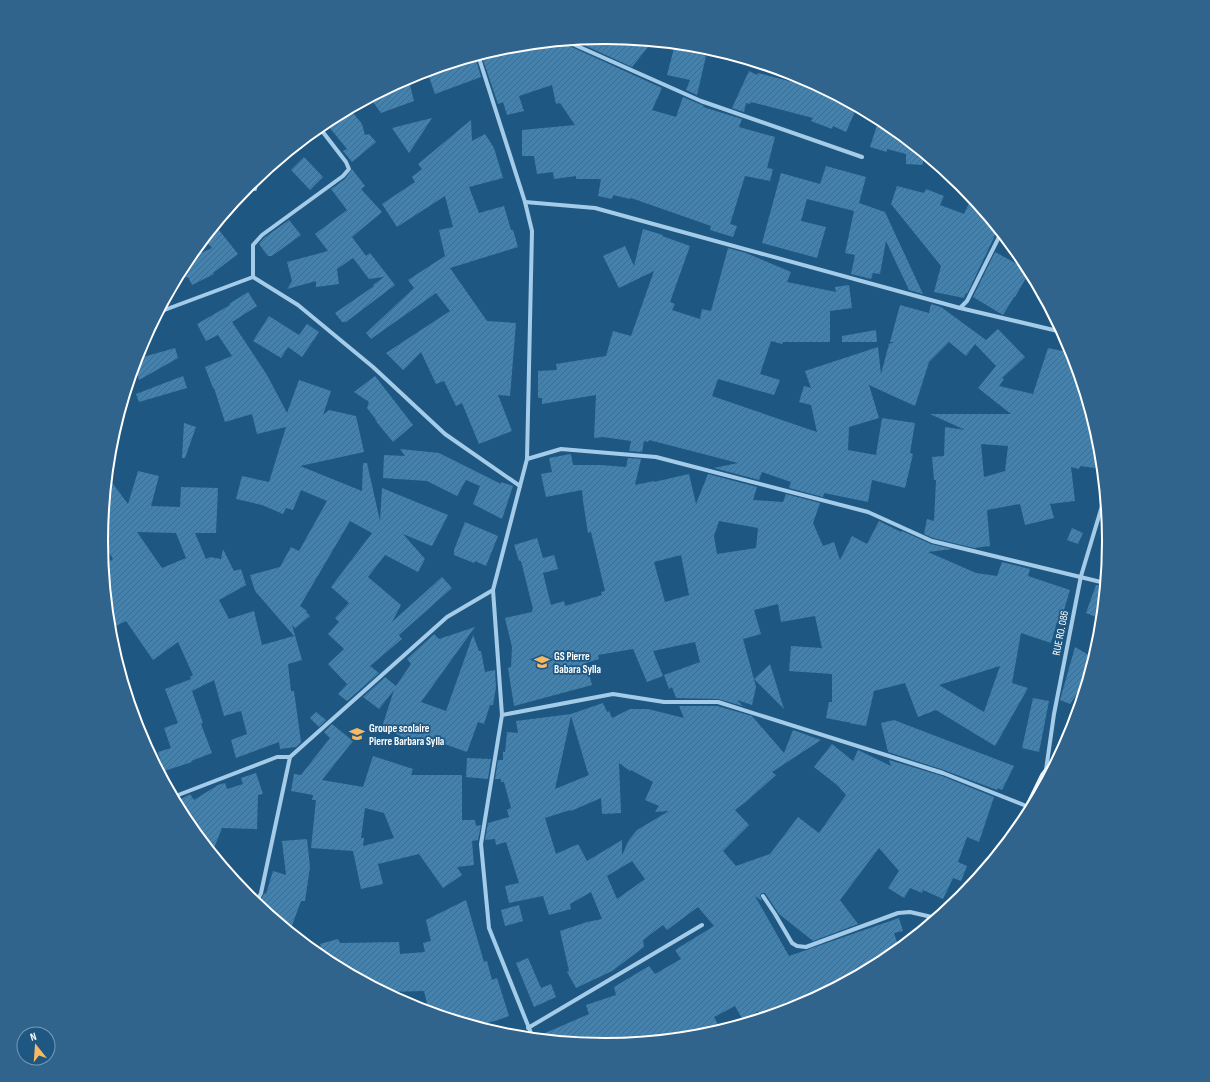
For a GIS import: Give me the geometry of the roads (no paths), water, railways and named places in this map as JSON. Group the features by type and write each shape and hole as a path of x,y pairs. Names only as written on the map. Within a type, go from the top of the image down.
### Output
{"street":[{"path":"575,45 701,101 862,157"},
{"path":"480,60 525,202 532,231 527,459 493,590 502,715 482,844 489,928 530,1032"},
{"path":"253,277 253,245 257,240 343,176 349,169 346,162 322,133"},
{"path":"525,202 595,208 960,308 1055,330"},
{"path":"960,308 967,301 999,238"},
{"path":"165,310 253,277"},
{"path":"253,277 298,305 373,367 445,434 520,486"},
{"path":"527,459 561,449 656,457 868,512 932,541 1100,582"},
{"name":"RUE RO. 086","path":"1046,770 1054,714 1081,576 1101,507"},
{"path":"259,897 290,757 447,617 493,590"},
{"path":"502,715 613,694 664,702 718,702 942,773 1025,806"},
{"path":"179,795 277,757 290,757"},
{"path":"763,896 792,943 797,946 806,947 898,913 910,912 931,917"},
{"path":"528,1028 702,925"}],"place":[{"name":"GS Pierre Babara Sylla","path":"542,662"},
{"name":"Groupe scolaire Pierre Barbara Sylla","path":"357,734"}]}
